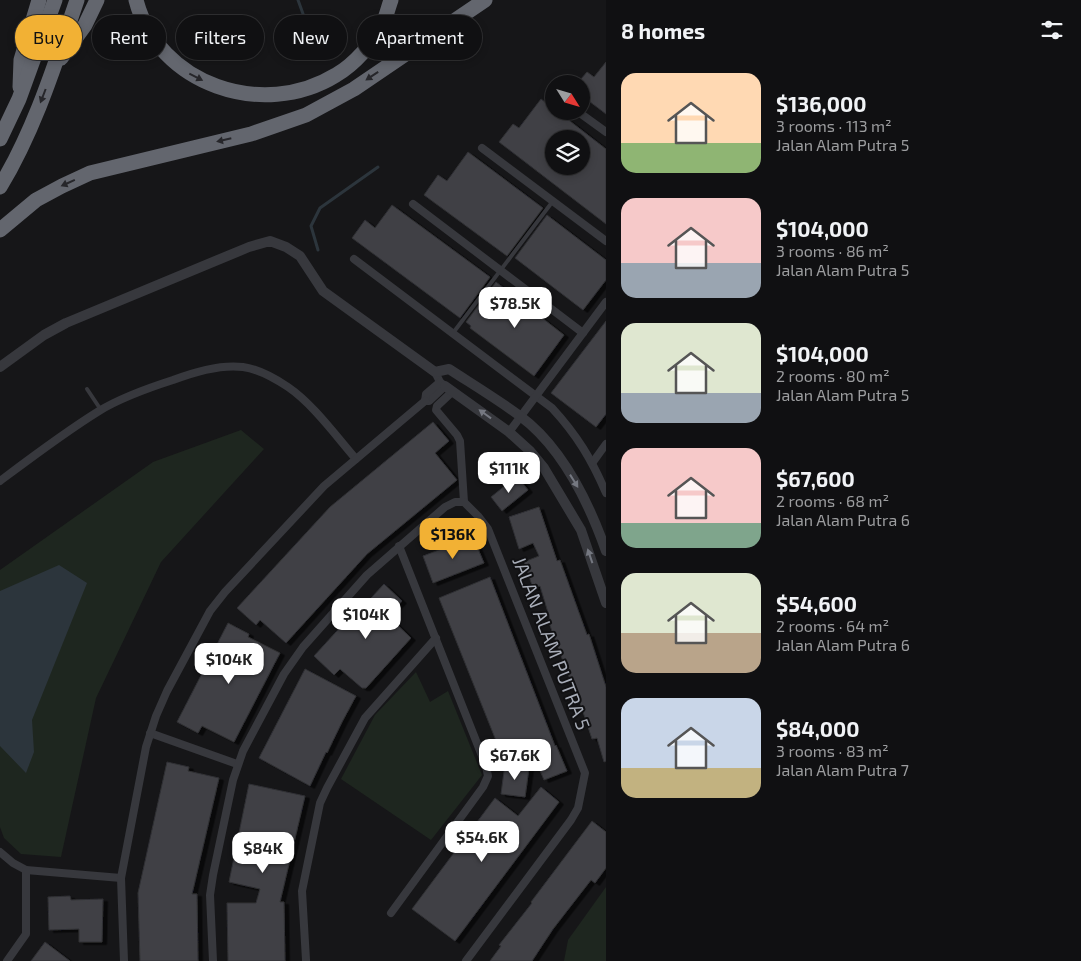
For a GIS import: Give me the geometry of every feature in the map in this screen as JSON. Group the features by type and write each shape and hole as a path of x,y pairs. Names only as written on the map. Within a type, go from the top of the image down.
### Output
{"highway":[{"path":"19,99 21,60 39,0"},
{"path":"0,139 19,99 55,0"},
{"path":"0,187 31,126 77,0"},
{"path":"54,66 85,25 97,0"},
{"path":"136,0 140,17 152,39 173,63 195,78 244,94 273,96 310,88 337,75 362,54 382,25 391,0"},
{"path":"0,230 36,200 90,173 251,134 306,115 354,89 485,0"}],"street":[{"path":"589,120 606,132"},
{"path":"482,148 606,241"},
{"path":"413,204 583,333"},
{"path":"0,368 44,335 66,323 249,247 270,241 300,256 323,291 434,372 446,386 509,432 530,451 544,468 581,530 606,602"},
{"path":"354,259 552,408 569,426 593,462 606,494"},
{"path":"509,432 606,302"},
{"path":"0,481 100,410 137,392 185,375 222,367 244,367 289,387 312,408 356,458"},
{"path":"434,372 449,369 521,416 543,438 559,458 584,498 596,521 606,551"},
{"path":"124,961 121,878 150,734 167,691 210,611 308,500 425,400 429,401 446,386"},
{"path":"213,961 210,895 237,764 284,674 303,647 367,575 450,504 464,502 460,441 436,410 446,386"},
{"path":"593,462 606,444"},
{"name":"JALAN ALAM PUTRA 5","path":"464,502 484,522 493,538 585,773 578,808 572,820 466,961"},
{"path":"391,913 483,787 488,776 486,766 399,546"},
{"path":"306,960 302,891 320,803 365,718 436,638"},
{"path":"150,734 237,764"},
{"path":"0,852 13,863 26,870 121,878"},
{"path":"7,961 26,934 26,870"}],"lane":[{"path":"452,334 552,201"},
{"path":"87,389 100,410"}],"shaded area":[{"path":"241,430 264,449 161,562 96,698 61,857 21,854 4,838 0,827 0,570 153,462"},
{"path":"59,565 87,583 32,720 34,752 26,773 0,746 0,591"},
{"path":"416,672 430,702 448,691 482,775 431,840 341,779 375,715"},
{"path":"606,887 606,961 564,961 568,940"}],"building":[{"path":"606,62 606,114 590,102 590,75 584,75 587,72 594,77"},
{"path":"541,99 545,102 545,120 569,120 582,130 545,130 545,175 590,175 590,137 606,149 606,224 499,142 513,124 519,128"},
{"path":"468,152 543,208 507,256 424,195 438,175 447,181"},
{"path":"392,205 490,277 460,318 352,238 365,220 375,228"},
{"path":"547,215 606,260 606,280 583,310 515,258"},
{"path":"496,282 564,335 534,376 470,328 471,326 466,322"},
{"path":"606,321 606,414 596,427 551,393"},
{"path":"433,422 449,441 435,453 457,480 367,554 286,643 260,620 256,625 237,608 330,507"},
{"path":"517,476 528,490 502,511 491,497"},
{"path":"539,507 557,561 560,560 587,635 589,634 606,687 606,761 604,762 597,738 592,739 575,688 573,689 548,620 550,619 540,586 533,588 524,562 539,556 533,543 519,549 509,517"},
{"path":"473,537 484,563 433,583 423,556"},
{"path":"490,577 555,746 567,771 544,780 530,747 503,758 439,598"},
{"path":"384,584 402,601 388,616 411,638 366,688 362,688 340,669 334,675 314,656 357,609 359,611"},
{"path":"228,623 249,634 248,637 280,653 234,742 202,726 198,733 177,722"},
{"path":"305,669 356,696 310,786 259,758"},
{"path":"167,762 189,767 188,771 219,778 192,894 197,894 198,961 140,961 138,893"},
{"path":"505,764 529,768 525,797 501,794"},
{"path":"249,784 305,796 280,902 284,902 285,961 228,961 227,903 256,903 260,889 229,882"},
{"path":"541,787 559,802 455,941 412,909 495,798 518,816"},
{"path":"592,821 606,832 606,868 595,883 591,880 553,929 532,961 490,961 501,946 499,945"},
{"path":"70,896 71,900 103,899 102,942 79,942 79,929 49,930 48,897"},
{"path":"45,942 70,961 31,961"}],"waterway":[{"path":"298,0 303,15"},
{"path":"318,250 311,226 320,208 378,167"}]}
